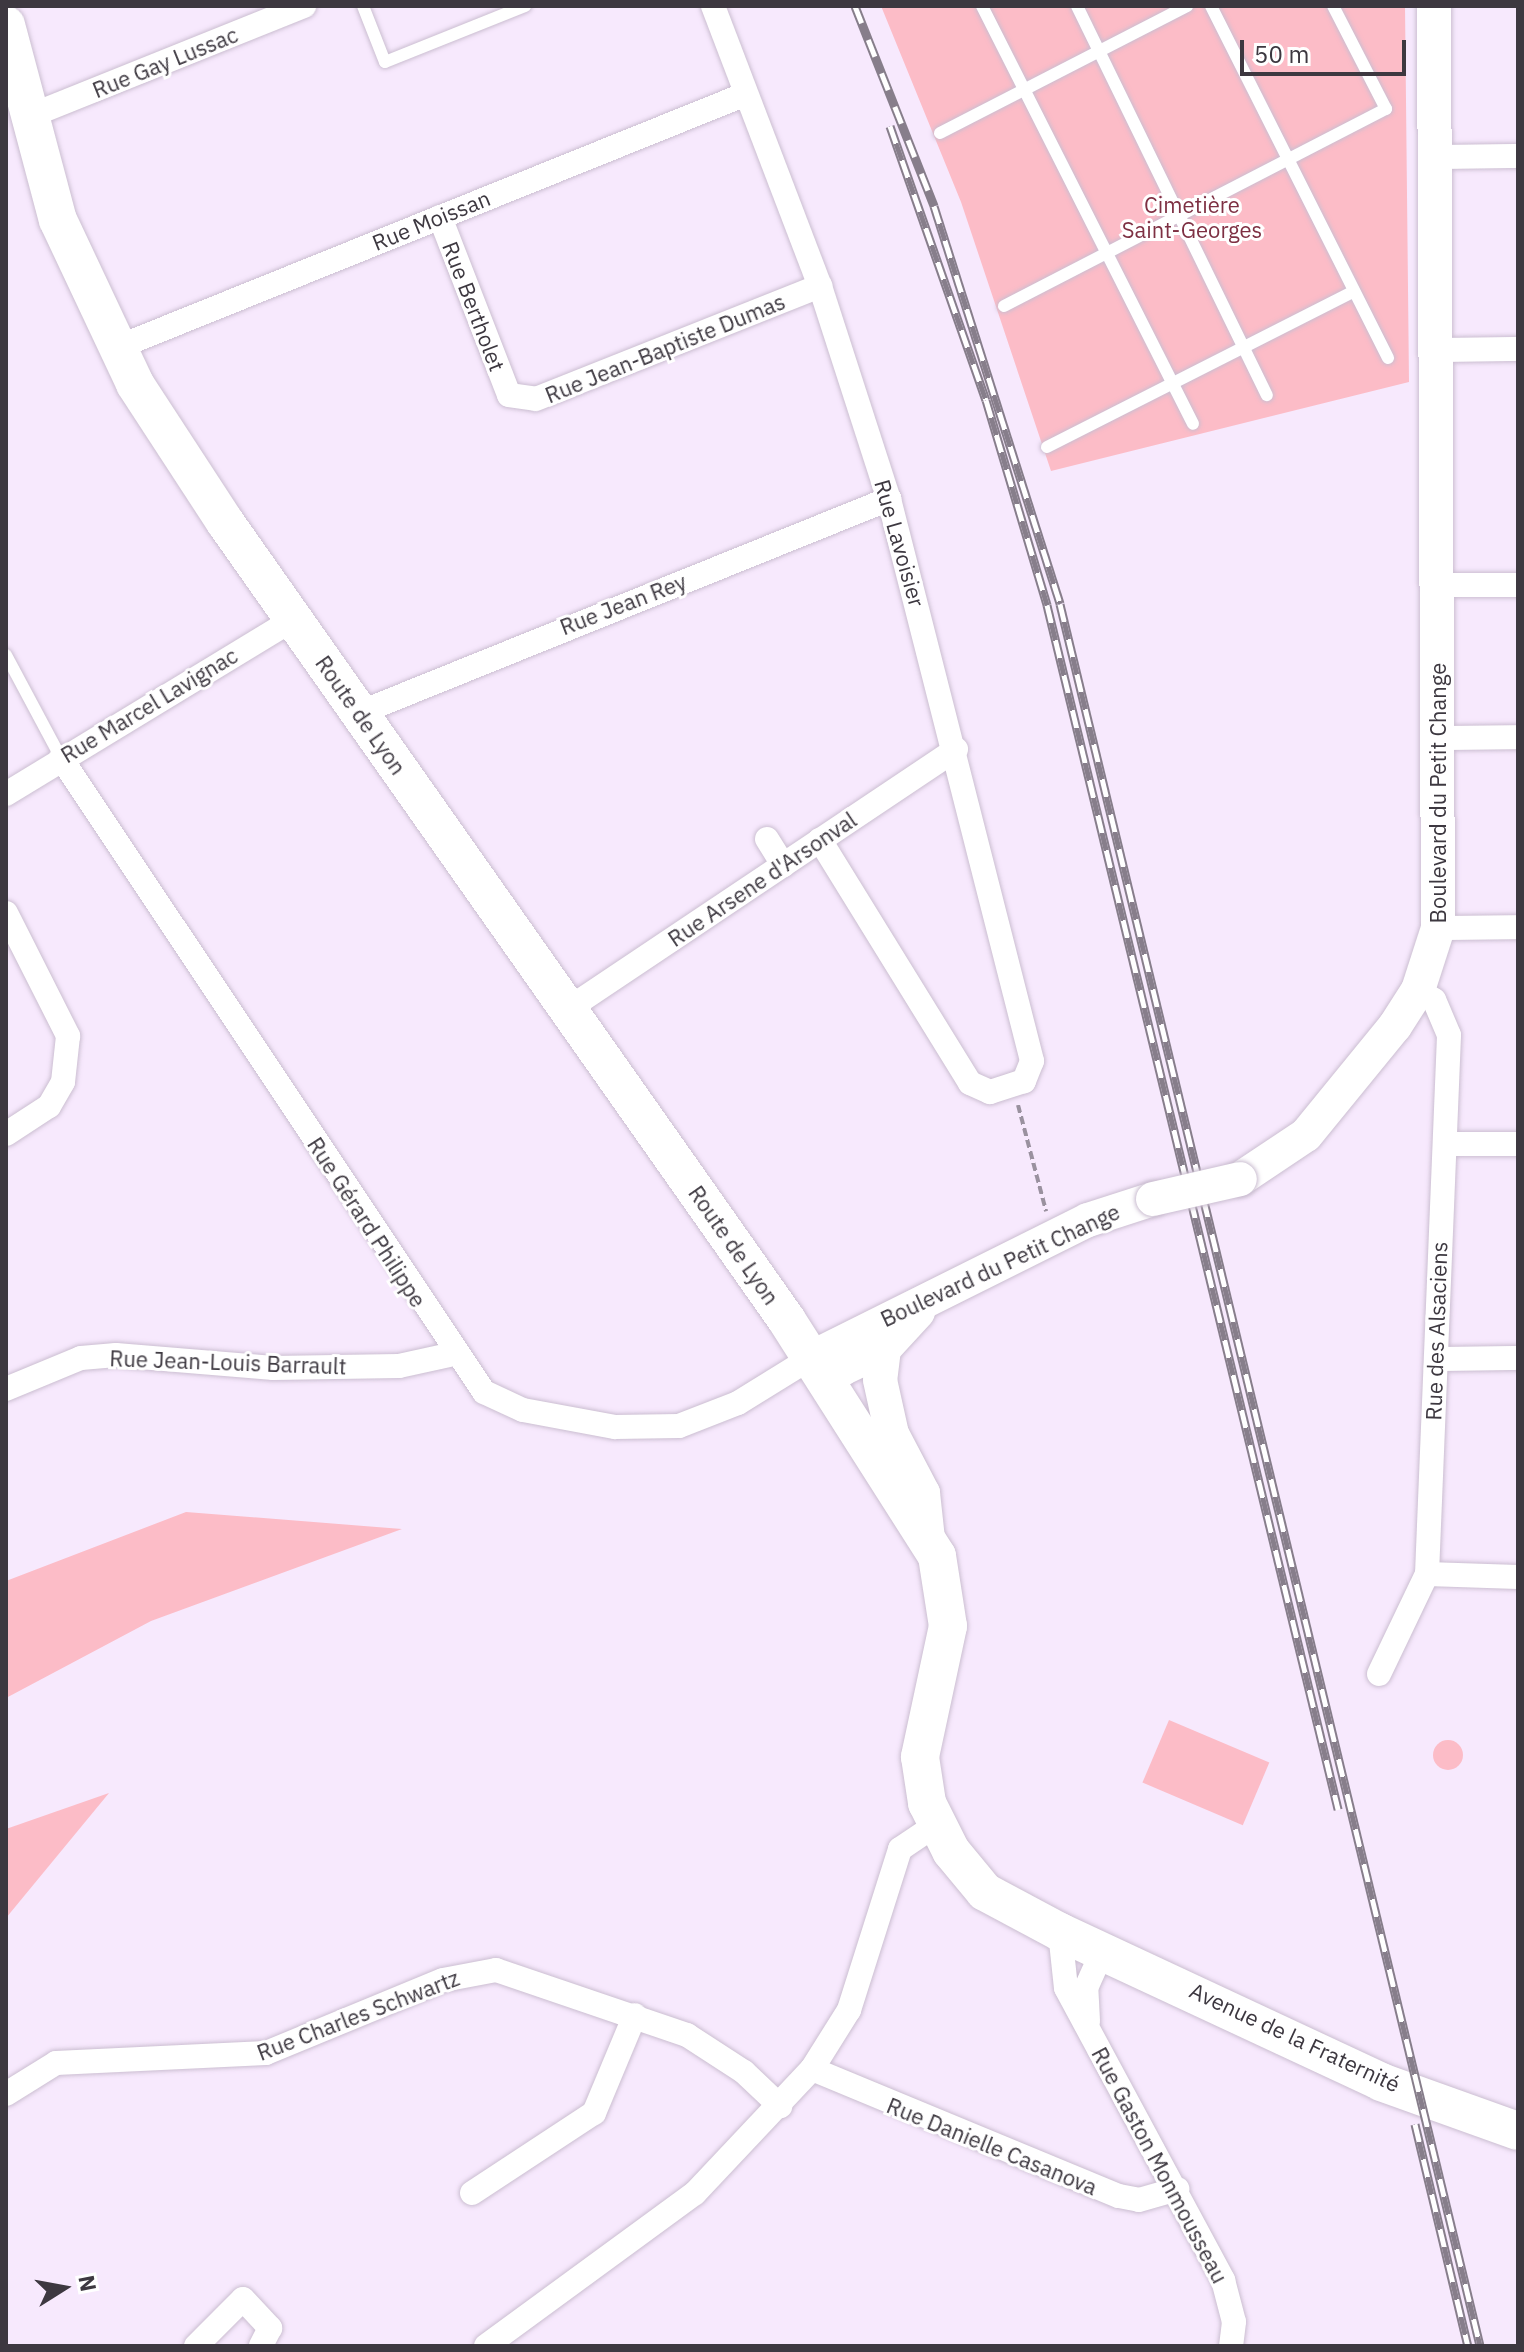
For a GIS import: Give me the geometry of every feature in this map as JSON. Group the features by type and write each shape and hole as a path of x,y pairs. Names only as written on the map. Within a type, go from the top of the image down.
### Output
{"main road":[{"name":"Boulevard du Petit Change","path":"811,1358 1088,1220 1153,1199 1240,1179 1306,1135 1418,990 1438,928 1434,6"},
{"name":"Route de Lyon","path":"6,25 25,118 58,220 116,348 189,470 811,1358 928,1539 948,1600 920,1757 937,1824"},
{"path":"811,1358 842,1369 884,1349 909,1318 958,1286"},
{"path":"884,1349 882,1400 920,1484 928,1539"},
{"name":"Avenue de la Fraternité","path":"937,1824 985,1892 1060,1932 1163,1974 1381,2082 1518,2131"}],"street":[{"name":"Rue Gay Lussac","path":"25,118 304,6"},
{"name":"Rue Lavoisier","path":"713,6 820,286 889,499 956,749 1032,1061 1031,1074 1014,1087"},
{"name":"Rue Moissan","path":"116,348 746,94"},
{"path":"1435,157 1518,156"},
{"name":"Rue Bertholet","path":"440,217 509,395"},
{"name":"Rue Jean-Baptiste Dumas","path":"509,395 536,399 820,286"},
{"path":"1436,350 1518,349"},
{"name":"Rue Jean Rey","path":"359,713 889,499"},
{"path":"1438,585 1518,585"},
{"name":"Rue Marcel Lavignac","path":"6,794 294,619"},
{"path":"1439,738 1518,737"},
{"name":"Rue Arsene d'Arsonval","path":"568,1009 956,749"},
{"name":"Rue Gérard Philippe","path":"61,758 454,1354 484,1392 523,1410 650,1428 706,1418 811,1358"},
{"path":"767,839 783,865"},
{"path":"820,840 970,1083 990,1092 1014,1087"},
{"path":"6,913 68,1036 63,1082 49,1106 6,1134"},
{"path":"1438,928 1518,927"},
{"name":"Rue des Alsaciens","path":"1379,1674 1427,1574 1440,1183 1448,1144 1448,1028 1434,1000 1418,990"},
{"path":"1448,1144 1518,1144"},
{"name":"Rue Jean-Louis Barrault","path":"6,1389 81,1358 116,1355 273,1368 399,1366 454,1354"},
{"path":"1436,1359 1518,1358"},
{"path":"1427,1574 1518,1577"},
{"path":"486,2346 695,2193 812,2069 849,2010 900,1849 937,1824"},
{"name":"Rue Gaston Monmousseau","path":"1060,1932 1059,1968 1177,2189 1227,2291 1231,2346"},
{"name":"Rue Gaston Monmousseau","path":"1090,2031 1086,1988 1103,1950"},
{"name":"Rue Charles Schwartz","path":"6,2094 56,2063 266,2053 470,1973 496,1970 635,2015 698,2042 780,2106"},
{"path":"472,2193 594,2113 635,2015"},
{"name":"Rue Danielle Casanova","path":"812,2069 1119,2196 1139,2200 1177,2189"},
{"path":"196,2346 243,2299 270,2328 261,2346"}],"lane":[{"path":"363,6 385,62 525,6"},
{"path":"982,6 1193,424"},
{"path":"1077,6 1267,395"},
{"path":"940,133 1187,6"},
{"path":"1211,6 1388,358"},
{"path":"1004,306 1286,156 1386,109 1333,6"},
{"path":"1047,447 1354,291"},
{"path":"6,655 61,758"}],"path":[{"path":"1014,1087 1044,1211 1084,1208 1088,1220"}],"green space":[{"name":"Cimetière Saint-Georges","path":"881,6 1405,6 1409,382 1051,471 961,202"},
{"path":"186,1512 402,1529 151,1621 6,1698 6,1581"},
{"path":"1169,1720 1269,1763 1243,1825 1142,1783"},
{"path":"1448,1740 1454,1741 1462,1749 1462,1761 1454,1769 1448,1770 1442,1769 1434,1761 1433,1755 1434,1749 1442,1741"},
{"path":"109,1793 6,1918 6,1829"}],"railway":[{"path":"855,6 934,206 1060,604 1480,2346"},
{"path":"890,126 986,400 1047,605 1338,1809"},
{"path":"1415,2124 1468,2346"}]}
